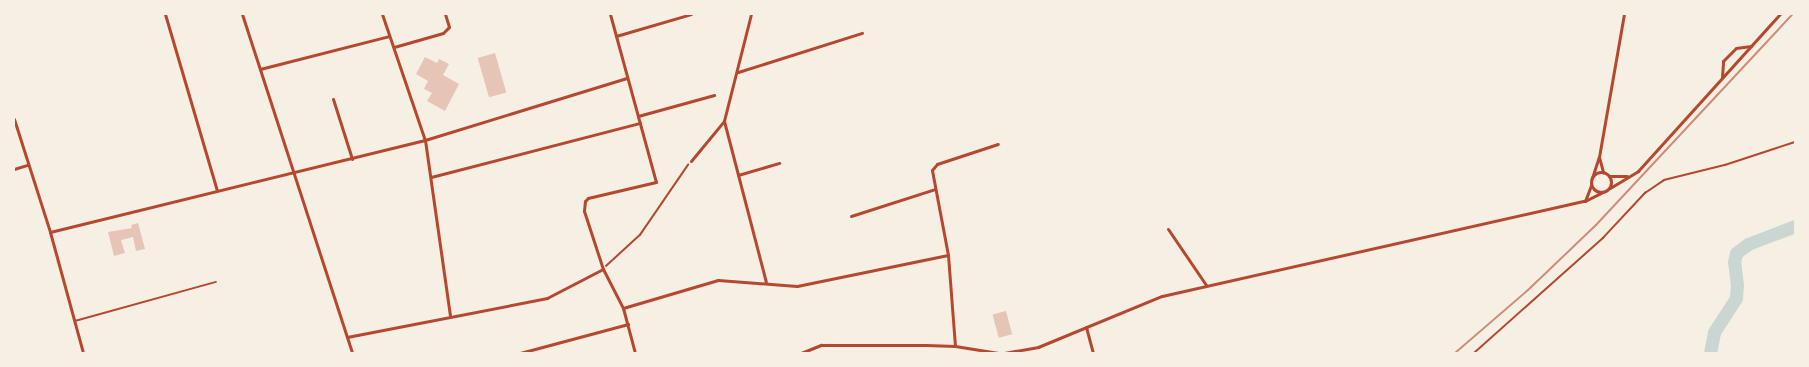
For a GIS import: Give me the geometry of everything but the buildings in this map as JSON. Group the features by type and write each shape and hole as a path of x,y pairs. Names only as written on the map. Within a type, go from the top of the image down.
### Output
{"street":[{"path":"165,14 217,191"},
{"path":"242,14 352,353"},
{"path":"382,14 425,140 450,315"},
{"path":"394,48 443,33 449,27 445,14"},
{"path":"610,14 656,182 588,198 585,201 584,211 603,269 623,308 635,353"},
{"path":"616,36 691,14"},
{"path":"691,162 724,121 752,14"},
{"path":"1585,201 1599,157 1624,14"},
{"path":"1004,353 1038,347 1162,296 1585,201 1638,171 1780,14"},
{"path":"738,72 862,33"},
{"path":"260,70 389,36"},
{"path":"1722,77 1723,61 1736,48 1751,46"},
{"path":"50,232 425,140 627,78"},
{"path":"638,116 714,95"},
{"path":"333,99 352,159"},
{"path":"14,120 27,165 50,232 83,353"},
{"path":"724,121 766,282"},
{"path":"431,177 640,123"},
{"path":"955,346 948,255 932,170 937,164 998,144"},
{"path":"1599,157 1603,172 1609,176 1612,182 1610,188"},
{"path":"738,175 779,163"},
{"path":"14,169 27,165"},
{"path":"1592,178 1597,173 1603,172"},
{"path":"1609,176 1627,176"},
{"path":"1591,185 1595,190 1601,193"},
{"path":"851,216 935,189"},
{"path":"1168,229 1206,285"},
{"path":"623,308 718,280 766,282 798,286 948,255"},
{"path":"347,337 450,315 547,298 603,269"},
{"path":"520,353 628,324"},
{"path":"1086,327 1093,353"},
{"path":"801,353 821,345 955,346 998,353"}],"lane":[{"path":"75,321 216,282"}],"path":[{"path":"1474,353 1603,238 1645,193 1664,180 1725,166 1795,142"},
{"path":"603,269 640,235 691,162"}],"waterway":[{"path":"1710,353 1714,332 1736,298 1737,285 1734,262 1736,253 1748,244 1795,226"}],"railway":[{"path":"1455,353 1528,290 1596,225 1793,14"}]}
